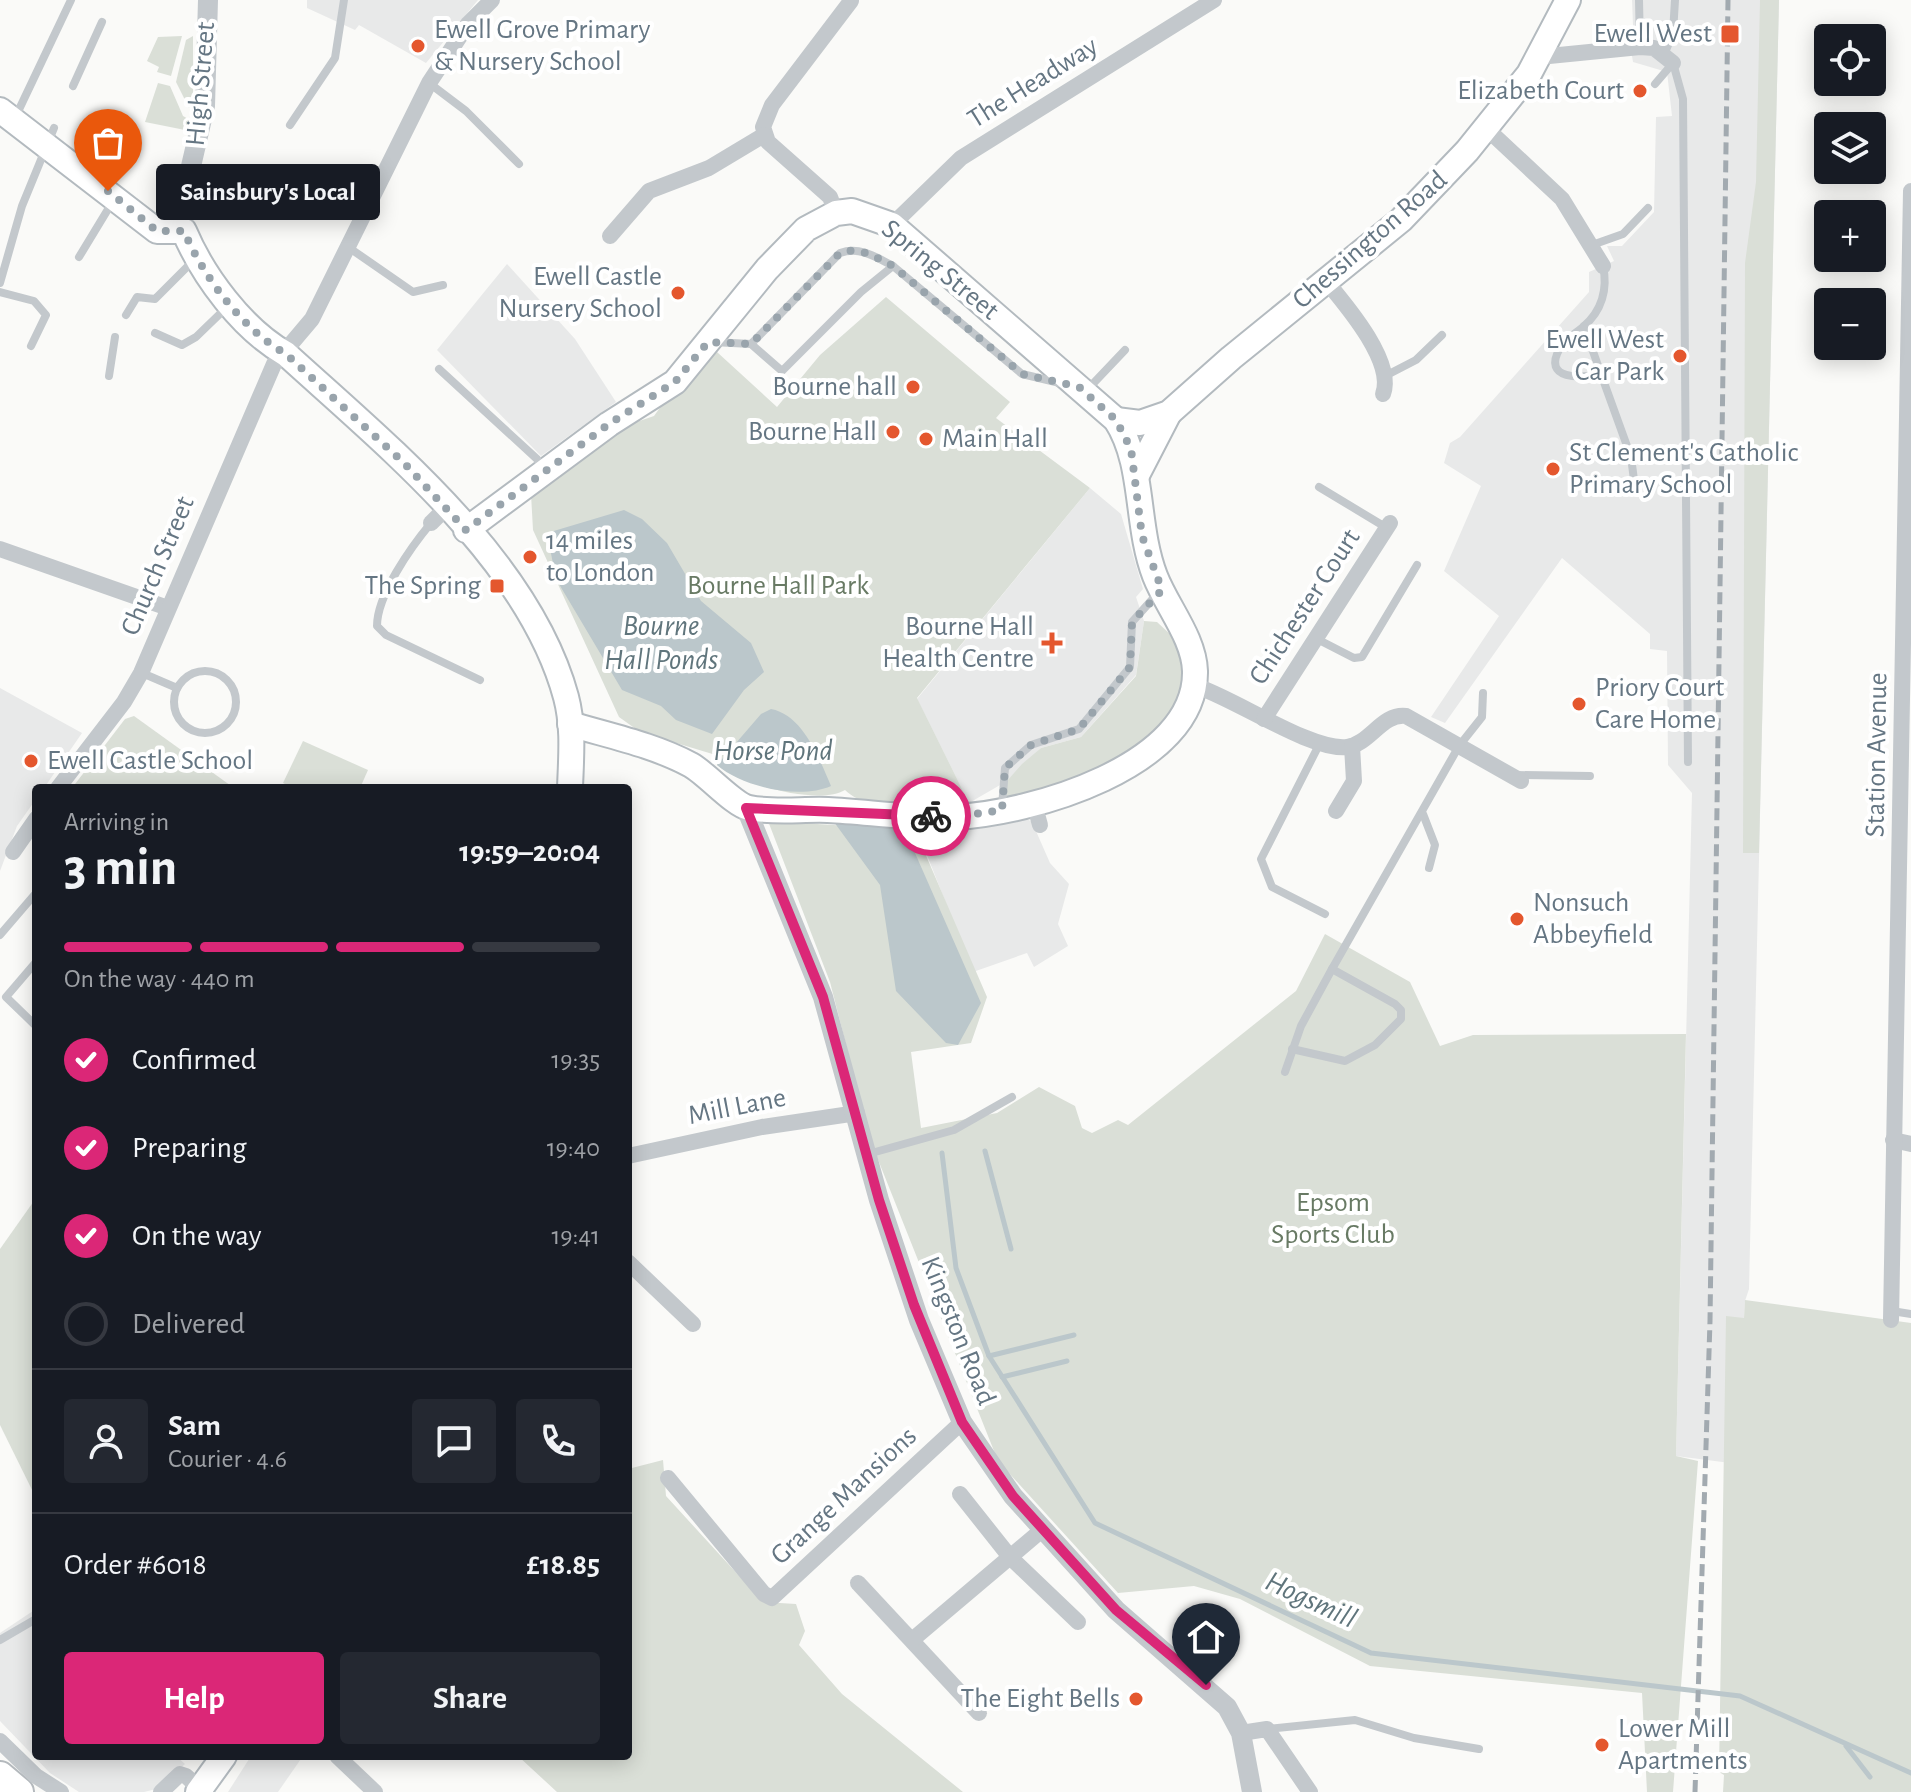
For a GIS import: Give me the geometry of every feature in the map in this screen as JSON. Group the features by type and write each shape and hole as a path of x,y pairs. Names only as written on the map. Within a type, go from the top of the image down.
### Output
{"highway":[{"path":"0,1776 19,1792"},
{"path":"0,1786 4,1792"}],"main road":[{"name":"Chessington Road","path":"1137,475 1169,413 1231,358 1401,220 1486,128 1539,57 1568,0"},
{"path":"7,115 50,137 157,231 184,231"},
{"name":"Spring Street","path":"836,213 852,211 892,225 1116,420"},
{"path":"466,530 675,382 767,269 806,229 836,213"},
{"name":"High Street","path":"184,231 196,258 231,304 269,344 286,354 404,463 438,516 466,530 505,577 548,646 566,698 570,724 570,784"},
{"name":"Chessington Road","path":"1116,420 1140,423 1169,413"},
{"path":"570,724 651,748 692,765 746,808 954,817 1002,810 1037,814 1138,759 1176,723 1193,685 1195,671 1187,641 1162,590 1142,536 1137,475 1129,444 1116,420"},
{"path":"199,1790 221,1760"}],"street":[{"name":"High Street","path":"184,231 182,205 205,106 208,0"},
{"name":"Church Street","path":"61,784 124,702 141,673 274,364 286,354 312,319 429,83 468,24 492,0"},
{"name":"The Headway","path":"892,225 961,158 1214,0"},
{"path":"836,213 830,197 768,142 764,135 765,119 772,105 851,1"},
{"path":"1539,57 1640,47 1654,48 1668,59"},
{"path":"1486,128 1562,199 1603,266"},
{"path":"610,236 649,191 709,168 764,135"},
{"name":"Station Avenue","path":"1891,1316 1911,191"},
{"path":"1326,281 1358,321 1385,376 1383,394"},
{"name":"Chichester Court","path":"1264,719 1389,526"},
{"path":"0,549 168,608"},
{"path":"1193,685 1225,696 1264,719 1321,741 1352,746 1398,715 1406,716 1516,778"},
{"path":"1336,811 1354,781 1352,746"},
{"name":"Kingston Road","path":"746,808 823,997 919,1320 962,1422 1042,1530 1116,1610 1206,1685 1227,1707 1241,1733 1252,1792"},
{"path":"13,852 32,827"},
{"name":"Mill Lane","path":"632,1155 762,1127 857,1113"},
{"path":"1893,1140 1911,1144"},
{"path":"632,1266 693,1324"},
{"name":"Grange Mansions","path":"668,1478 764,1594 772,1598 962,1422"},
{"path":"960,1494 1010,1557 1078,1622"},
{"path":"912,1640 1042,1530"},
{"path":"858,1583 979,1713"},
{"path":"1241,1733 1267,1729 1310,1792"},
{"path":"0,1741 36,1776 61,1792"},
{"path":"341,1760 375,1792"},
{"path":"161,1792 180,1774 199,1790"}],"lane":[{"path":"7,115 71,0"},
{"path":"290,125 335,58 344,0"},
{"path":"1639,0 1640,47"},
{"path":"1655,84 1668,59 1675,0"},
{"path":"73,86 102,22"},
{"path":"1668,59 1683,99 1688,762"},
{"path":"429,83 466,111 519,164"},
{"path":"0,283 22,206 50,137"},
{"path":"79,257 116,197"},
{"path":"1592,245 1623,234 1648,208"},
{"path":"348,247 413,292 443,285"},
{"path":"751,344 840,253 851,249 893,266 1022,374 1082,390 1125,350"},
{"path":"126,315 137,297 155,299 196,258"},
{"path":"708,342 751,344 782,371 861,292 893,266"},
{"path":"1601,374 1578,379 1567,377 1559,371 1559,349 1584,326 1603,299 1607,284 1603,266"},
{"path":"0,292 34,301 46,315 31,346"},
{"path":"155,333 182,345 196,337 231,304"},
{"path":"1584,326 1631,457 1634,480"},
{"path":"1385,376 1416,360 1442,335"},
{"path":"109,376 115,337"},
{"path":"439,369 537,459 544,473"},
{"path":"1319,487 1389,526"},
{"path":"438,516 412,546 377,612 377,626 386,635 480,680"},
{"path":"1317,639 1354,658 1362,657 1417,565"},
{"path":"1002,810 1005,768 1031,745 1079,729 1130,667 1132,622 1162,590"},
{"path":"141,673 177,688"},
{"path":"195,673 219,674 235,692 233,715 215,732 191,730 175,712 177,688 195,673"},
{"path":"1285,1072 1292,1049 1343,944 1423,814 1459,746 1482,717 1483,693"},
{"path":"1321,741 1261,859 1272,887 1325,914"},
{"path":"1516,778 1590,776"},
{"path":"1423,814 1435,845 1429,868"},
{"path":"0,935 32,898"},
{"path":"32,967 6,997 32,1022"},
{"path":"1292,1049 1345,1061 1375,1045 1401,1019 1401,1010 1395,1004 1332,969"},
{"path":"868,1154 954,1130 1012,1097"},
{"path":"1891,1316 1911,1314"},
{"path":"0,1640 32,1621"},
{"path":"1267,1729 1355,1720 1414,1738 1479,1749"}],"shaded area":[{"name":"Ewell Grove Primary & Nursery School","path":"307,0 478,0 426,63 359,25 355,30 307,8"},
{"path":"1632,0 1779,0 1749,1289 1745,1301 1738,1464 1676,1456 1692,793 1668,765 1667,651 1650,649 1650,634 1562,558 1445,723 1431,717 1499,616 1444,571 1481,486 1444,463 1450,443 1460,437 1589,292 1589,272 1614,261 1607,246 1622,246 1654,212 1656,117 1672,116 1667,72 1633,62 1628,32 1633,25"},
{"path":"507,264 575,339 616,402 541,456 437,350"},
{"name":"Bourne Hall Health Centre","path":"1090,488 1121,514 1143,589 1136,597 1144,621 1136,675 1081,737 1041,748 1007,781 969,803 917,699"},
{"name":"Ewell Castle School","path":"0,688 82,733 47,784 32,784 32,805 17,826 0,871"},
{"path":"1024,817 1032,822 1050,863 1069,884 1058,924 1068,946 1034,967 1027,953 973,972 916,827 971,828"},
{"path":"32,1612 32,1754 0,1721 0,1633"},
{"path":"38,1760 180,1760 185,1764 156,1789 144,1792 79,1792 50,1773"},
{"path":"248,1760 300,1760 278,1792 228,1792"}],"green space":[{"path":"1760,0 1779,0 1759,853 1743,853 1745,263 1756,182"},
{"path":"182,36 171,76 157,72 159,67 147,61 158,37"},
{"path":"193,36 193,104 189,108 176,82 186,40"},
{"path":"158,83 170,86 183,116 190,120 190,131 145,122"},
{"name":"Bourne Hall Park","path":"886,297 1010,402 996,418 1090,488 917,698 969,803 939,807 886,807 870,804 845,790 817,796 780,791 728,772 717,765 719,756 640,732 619,717 533,530 531,494 619,428 654,416 669,395 717,352 777,407 820,355"},
{"path":"1144,621 1157,622 1171,635 1182,660 1186,678 1168,719 1117,766 1011,800 1007,797 1007,781 1022,764 1041,748 1081,737 1136,676"},
{"path":"134,716 228,784 75,784 125,719"},
{"path":"303,741 368,770 362,784 283,783"},
{"name":"Epsom Sports Club","path":"768,821 915,830 987,997 971,1043 911,1052 921,1128 997,1113 1039,1087 1075,1106 1082,1128 1092,1133 1118,1120 1128,1125 1296,991 1325,934 1410,982 1440,1046 1473,1035 1686,1034 1676,1456 1698,1461 1673,1792 1647,1792 1642,1693 1370,1666 1240,1599 1194,1586 1118,1593 998,1461 871,1142 830,982"},
{"path":"32,1204 32,1490 0,1425 0,1249"},
{"path":"1745,1300 1911,1323 1911,1792 1723,1792 1724,1775 1719,1772 1726,1316 1744,1318"},
{"path":"663,1460 666,1496 763,1602 796,1604 805,1631 799,1645 842,1694 963,1792 557,1792 522,1760 632,1760 632,1468"}],"water":[{"name":"Bourne Hall Ponds","path":"624,510 642,519 667,543 701,601 751,643 764,672 744,690 712,734 676,720 661,706 622,690 556,579 547,533"},
{"name":"Horse Pond","path":"771,709 782,713 801,729 831,786 804,792 772,789 741,780 717,765 761,714"},
{"path":"834,822 904,828 981,1003 958,1045 946,1043 896,991 880,885"}],"waterway":[{"path":"985,1151 1011,1249"},
{"name":"Hogsmill","path":"942,1153 956,1268 989,1356 1095,1523 1371,1653 1740,1696 1911,1773"},
{"path":"989,1356 1074,1335"},
{"path":"1002,1377 1067,1361"},
{"path":"1846,1746 1870,1777"}],"railway":[{"path":"1695,1792 1710,1321 1728,0"}],"way so far":[{"path":"108,191 157,231 184,231 196,258 231,304 269,344 286,354 404,463 466,530 609,424 675,382 708,342 751,344 840,253 851,249 869,253 893,266 1022,374 1079,387 1116,420 1131,449 1137,475 1142,536 1162,590 1132,622 1133,658 1130,667 1079,729 1031,745 1005,768 1002,810 954,817 931,816"}],"place":[{"name":"Ewell West","path":"1730,34"},
{"name":"Ewell Grove Primary & Nursery School","path":"418,46"},
{"name":"Elizabeth Court","path":"1640,91"},
{"name":"Sainsbury's Local","path":"108,191"},
{"name":"Ewell Castle Nursery School","path":"678,293"},
{"name":"Ewell West Car Park","path":"1680,356"},
{"name":"Bourne hall","path":"913,387"},
{"name":"Bourne Hall","path":"893,432"},
{"name":"Main Hall","path":"926,439"},
{"name":"St Clement's Catholic Primary School","path":"1553,469"},
{"name":"14 miles to London","path":"530,557"},
{"name":"The Spring","path":"497,586"},
{"name":"Bourne Hall Health Centre","path":"1052,643"},
{"name":"Priory Court Care Home","path":"1579,704"},
{"name":"Ewell Castle School","path":"31,761"},
{"name":"Nonsuch Abbeyfield","path":"1517,919"},
{"name":"The Eight Bells","path":"1136,1699"},
{"name":"Lower Mill Apartments","path":"1602,1745"}],"route":[{"path":"931,816 746,808 823,997 879,1200 919,1320 962,1422 1013,1496 1116,1610 1206,1685"}]}
